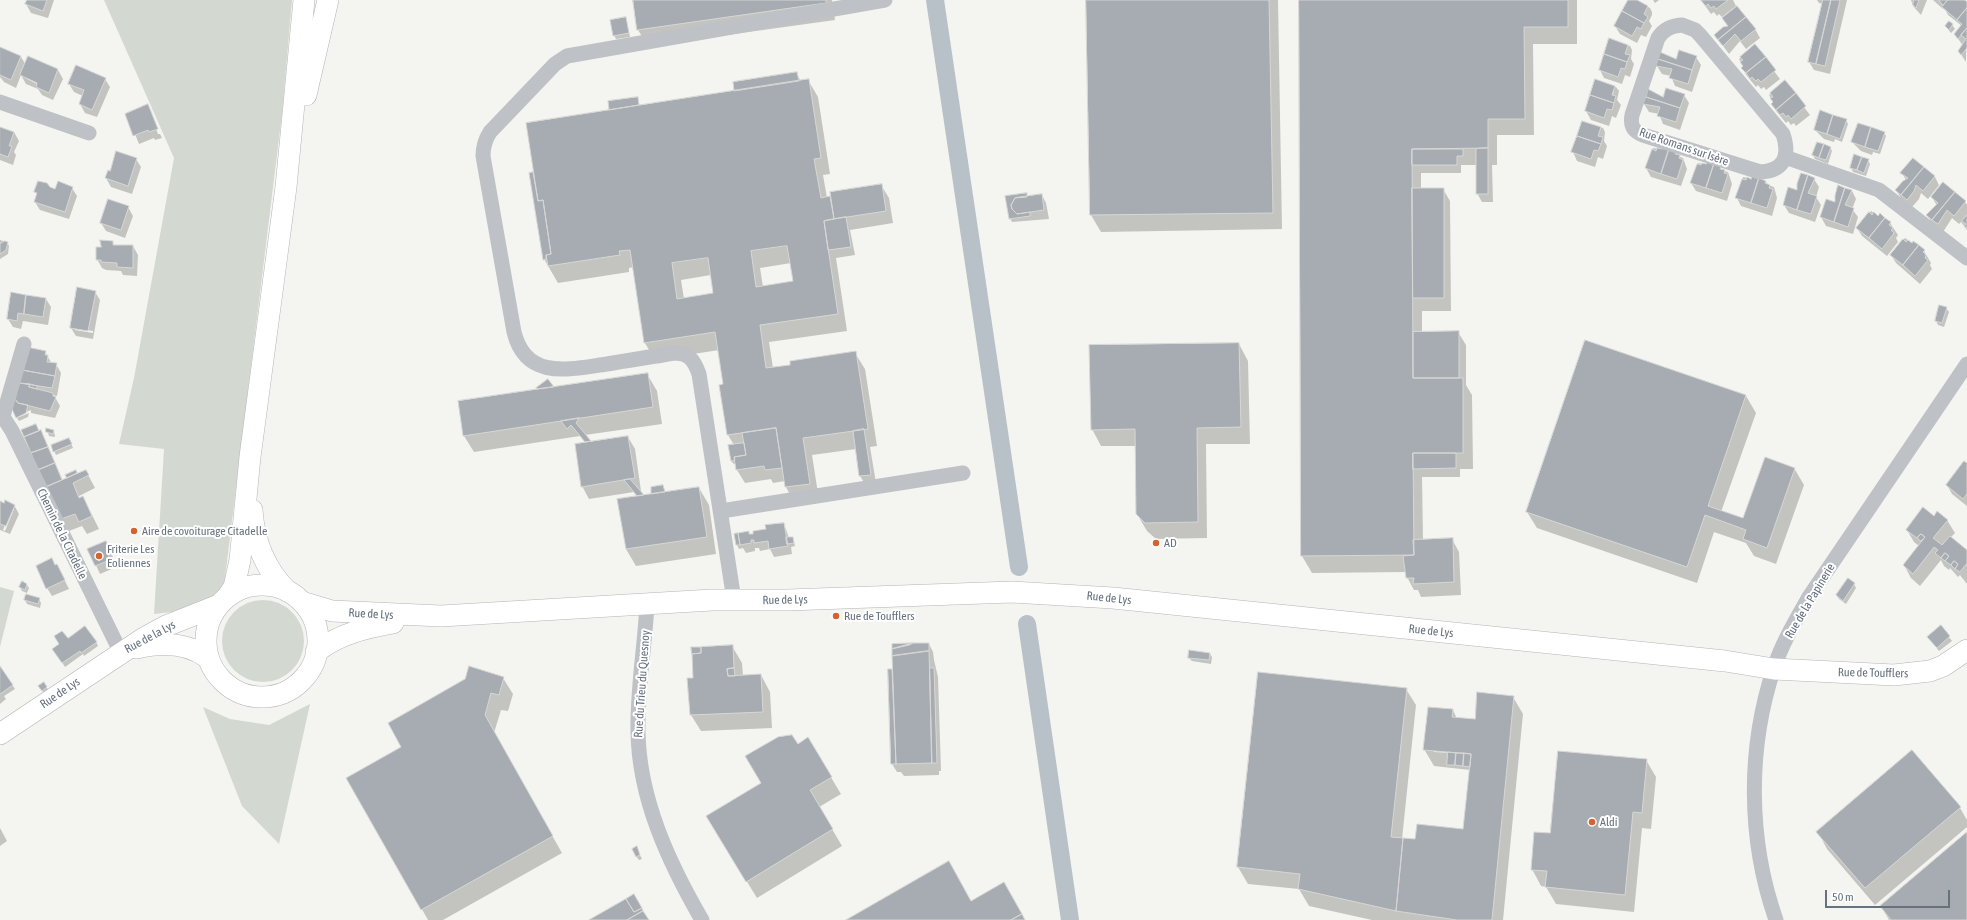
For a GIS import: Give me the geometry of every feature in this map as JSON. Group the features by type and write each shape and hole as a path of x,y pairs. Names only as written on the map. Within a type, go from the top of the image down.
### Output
{"street":[{"path":"250,457 252,516 255,535 260,550 271,572 294,597 315,625 317,643 311,668 300,682 286,692 269,697 252,696 236,691 216,674 208,658 206,642 208,626 234,587 240,560 250,457 286,187 304,0"},
{"path":"286,187 328,0"},
{"path":"734,600 699,374 692,359 686,354 674,353 565,370 554,370 535,364 520,350 514,332 483,156 486,139 555,64 567,56 885,0"},
{"name":"Rue Romans sur Isère","path":"1682,25 1695,30 1700,35 1783,134 1786,146 1785,157 1781,165 1775,170 1760,172 1635,132 1632,128 1632,115 1658,38 1662,32 1674,26 1682,25"},
{"path":"0,102 89,133"},
{"path":"1785,157 1879,190 1967,258"},
{"name":"Chemin de la Citadelle","path":"24,344 1,414 121,653"},
{"name":"Rue de la Papinerie","path":"1776,920 1762,870 1754,807 1756,756 1767,692 1774,669 1793,626 1809,597 1967,364"},
{"path":"721,511 963,472"},
{"path":"224,600 240,590 252,586 270,586 294,597"},
{"name":"Rue de Lys","path":"294,597 332,611 441,616 734,600 788,600 1012,592 1068,594 1725,661 1774,669"},
{"name":"Rue de la Lys","path":"121,653 166,626 224,600"},
{"name":"Rue du Trieu du Quesnoy","path":"647,604 638,731 642,776 653,814 675,870 702,920"},
{"name":"Rue de Lys","path":"316,652 331,641 357,631 441,616"},
{"name":"Rue de la Lys","path":"121,653 160,644 176,644 194,649 208,658"},
{"name":"Rue de Toufflers","path":"1774,669 1869,675 1914,673 1943,666 1967,650"},
{"name":"Rue de Lys","path":"0,734 121,653"}],"shaded area":[{"path":"104,0 292,0 282,114 224,586 210,603 181,611 154,614 164,449 119,444 134,378 174,158"},
{"path":"0,587 14,591 0,647"},
{"path":"255,600 271,600 286,607 297,618 304,633 304,649 301,657 292,670 279,679 271,682 255,682 240,675 229,664 222,649 222,633 229,618 240,607"},
{"path":"310,704 279,844 242,806 203,707 230,719 269,725"}],"building":[{"path":"27,0 47,0 43,11 25,4"},
{"path":"633,0 826,0 826,3 637,30"},
{"path":"1086,0 1269,0 1273,213 1090,215"},
{"path":"1299,0 1568,0 1568,27 1524,27 1525,119 1488,119 1488,148 1412,149 1413,378 1463,378 1463,453 1413,453 1414,555 1301,556"},
{"path":"1628,0 1637,0 1648,6 1644,14 1648,17 1644,23 1622,11"},
{"path":"1701,0 1728,0 1716,9 1714,6 1711,8 1708,4 1706,6"},
{"path":"1823,0 1831,0 1816,64 1808,62"},
{"path":"1831,0 1840,0 1825,66 1816,64"},
{"path":"1914,0 1919,0 1916,8 1913,5"},
{"path":"1939,0 1948,0 1943,5"},
{"path":"1948,0 1965,0 1967,2 1967,8 1957,20 1942,7"},
{"path":"1737,6 1746,17 1718,40 1714,35 1723,27 1728,26 1722,18"},
{"path":"1967,8 1967,28 1958,39 1954,34 1962,24 1957,20"},
{"path":"1622,11 1644,23 1641,29 1637,27 1632,36 1614,26"},
{"path":"626,17 629,33 613,36 610,20"},
{"path":"1746,17 1756,29 1741,41 1735,34 1723,46 1718,40"},
{"path":"1949,21 1953,24 1949,30 1945,26"},
{"path":"1967,28 1967,48 1961,55 1958,51 1966,39 1961,35"},
{"path":"1609,38 1628,45 1625,54 1630,55 1627,62 1604,54"},
{"path":"1755,44 1766,57 1746,73 1741,68 1743,66 1740,62 1743,60 1740,57"},
{"path":"0,47 21,56 11,80 0,75"},
{"path":"1679,50 1697,56 1692,70 1658,59 1660,52 1676,59"},
{"path":"1604,54 1627,62 1625,69 1621,68 1618,77 1599,70"},
{"path":"28,56 58,69 49,93 36,87 37,83 20,75"},
{"path":"1766,57 1776,70 1761,82 1758,79 1756,81 1752,77 1750,79 1746,73"},
{"path":"1658,59 1692,70 1688,84 1669,78 1672,69 1656,66"},
{"path":"76,65 106,78 92,110 79,104 84,90 68,84"},
{"path":"797,72 799,81 734,91 733,82"},
{"path":"809,79 821,158 814,159 821,198 830,196 834,219 824,221 838,314 760,325 766,368 790,365 790,361 856,351 868,429 803,438 810,484 785,487 776,428 727,435 719,385 723,384 715,332 644,343 630,250 619,251 620,255 548,266 546,255 551,254 543,200 538,201 526,123","holes":["787,246 793,281 756,287 751,251","708,258 713,293 677,299 672,263"]},
{"path":"1595,79 1615,86 1612,95 1616,96 1614,103 1590,95"},
{"path":"1785,80 1796,93 1776,110 1771,104 1773,102 1770,98 1773,97 1770,93"},
{"path":"1666,88 1685,94 1680,108 1646,97 1648,89 1663,97"},
{"path":"1796,93 1806,106 1791,119 1788,115 1786,117 1783,113 1780,115 1776,110"},
{"path":"1590,95 1614,103 1612,110 1607,109 1604,118 1585,111"},
{"path":"638,97 639,105 609,110 608,101"},
{"path":"1646,97 1680,108 1676,122 1657,116 1660,107 1643,104"},
{"path":"148,104 158,129 149,132 148,130 133,136 125,114"},
{"path":"1820,110 1833,115 1827,134 1814,130"},
{"path":"1833,115 1847,119 1840,139 1827,134"},
{"path":"1582,121 1601,127 1598,136 1603,137 1601,144 1577,136"},
{"path":"1858,123 1871,127 1865,147 1851,142"},
{"path":"0,127 14,132 9,146 12,146 8,157 0,154"},
{"path":"1871,127 1885,132 1878,151 1865,147"},
{"path":"1577,136 1601,144 1598,151 1594,150 1591,159 1571,152"},
{"path":"1817,142 1824,144 1819,158 1812,155"},
{"path":"1824,144 1831,147 1826,160 1819,158"},
{"path":"1662,147 1669,149 1661,174 1645,168 1652,149 1656,151 1657,148 1662,149"},
{"path":"1488,148 1488,194 1476,194 1476,149"},
{"path":"1412,149 1463,149 1463,156 1457,156 1457,165 1412,165"},
{"path":"1669,149 1676,151 1675,154 1680,155 1679,158 1683,160 1677,179 1661,174"},
{"path":"116,151 137,158 128,186 105,178 108,170 110,171"},
{"path":"1854,154 1862,157 1857,170 1850,168"},
{"path":"1862,157 1869,159 1864,173 1857,170"},
{"path":"1913,158 1924,167 1901,195 1895,190 1908,178 1900,173"},
{"path":"1707,161 1714,164 1706,188 1690,183 1697,164 1706,164"},
{"path":"1714,164 1721,166 1720,169 1725,170 1724,173 1728,174 1722,193 1706,188"},
{"path":"1924,167 1935,176 1923,191 1916,185 1914,191 1907,200 1901,195"},
{"path":"533,172 538,201 543,200 551,254 546,255 546,259 543,260 529,173"},
{"path":"1801,173 1808,175 1797,210 1783,205 1788,187 1797,190 1797,184"},
{"path":"1808,175 1815,178 1808,193 1817,196 1811,214 1797,210"},
{"path":"1752,176 1759,178 1751,203 1735,198 1742,179 1746,180 1747,177 1751,179"},
{"path":"1759,178 1766,181 1765,183 1770,185 1769,188 1773,189 1767,208 1751,203"},
{"path":"38,181 47,183 50,187 55,189 58,181 73,187 65,212 34,202 37,193 34,192"},
{"path":"1943,182 1955,192 1932,220 1926,215 1938,203 1931,197"},
{"path":"882,184 886,211 834,219 830,192"},
{"path":"1838,185 1845,188 1834,222 1820,217 1826,199 1835,202"},
{"path":"1412,188 1444,188 1444,298 1413,298"},
{"path":"1845,188 1852,190 1845,205 1854,208 1848,227 1834,222"},
{"path":"1955,192 1966,201 1954,216 1947,210 1938,224 1932,220"},
{"path":"1027,193 1027,197 1015,198 1011,205 1012,209 1017,214 1030,212 1030,216 1009,219 1005,196"},
{"path":"1042,194 1044,210 1017,214 1012,209 1011,205 1015,198"},
{"path":"108,199 129,206 121,230 100,223"},
{"path":"1869,212 1872,215 1874,212 1878,216 1880,213 1885,218 1869,238 1856,228"},
{"path":"1967,215 1967,228 1964,226 1966,224 1962,221"},
{"path":"846,217 851,247 828,250 824,221"},
{"path":"1885,218 1891,222 1889,225 1893,228 1891,230 1894,233 1882,249 1869,238"},
{"path":"1903,239 1906,242 1908,240 1912,243 1913,241 1919,245 1903,265 1890,255"},
{"path":"100,240 113,241 113,245 133,245 133,268 117,267 117,263 101,262 101,260 96,260 96,247 101,247"},
{"path":"5,241 8,242 6,250 0,254 0,244"},
{"path":"1919,245 1925,250 1923,252 1926,255 1925,258 1928,260 1915,276 1903,265"},
{"path":"77,287 96,291 88,331 70,328"},
{"path":"11,292 26,295 24,314 18,313 17,321 7,319"},
{"path":"26,295 46,298 43,317 24,314"},
{"path":"1939,305 1947,307 1942,323 1935,321"},
{"path":"1459,331 1459,378 1413,378 1413,332"},
{"path":"1585,340 1746,395 1708,506 1743,518 1765,457 1795,468 1767,548 1743,539 1746,530 1705,515 1687,567 1526,512"},
{"path":"1239,343 1241,427 1197,428 1198,522 1145,523 1136,514 1135,429 1091,430 1089,345"},
{"path":"27,347 46,351 45,355 48,355 47,362 57,363 55,376 22,370"},
{"path":"22,370 55,376 52,388 19,383"},
{"path":"648,373 653,407 463,436 458,401"},
{"path":"548,379 554,387 536,388"},
{"path":"19,383 30,384 29,387 53,393 53,396 56,397 50,411 18,403 15,399"},
{"path":"30,384 37,386 37,389 29,387"},
{"path":"15,399 18,403 28,405 26,413 16,418 12,409"},
{"path":"579,418 576,423 591,441 585,442 571,425 567,429 561,421"},
{"path":"36,424 39,431 24,437 21,430"},
{"path":"46,428 54,430 53,434 46,432"},
{"path":"776,428 782,468 765,470 764,466 736,470 734,457 746,455 742,433"},
{"path":"864,429 871,475 859,476 853,431"},
{"path":"41,430 48,447 31,453 24,437"},
{"path":"628,436 635,478 581,487 575,444"},
{"path":"69,438 72,444 53,452 51,445"},
{"path":"744,443 746,455 734,457 735,460 731,461 728,445"},
{"path":"48,447 55,463 38,470 31,453"},
{"path":"1413,453 1456,453 1456,468 1413,469"},
{"path":"1964,461 1967,463 1967,494 1963,499 1946,485"},
{"path":"55,463 62,480 46,487 38,470"},
{"path":"76,470 77,473 67,478 65,475"},
{"path":"86,470 89,475 73,483 79,498 83,496 92,516 79,522 75,514 61,519 46,487"},
{"path":"630,479 644,495 637,496 624,480"},
{"path":"663,485 665,492 651,494 651,487"},
{"path":"699,487 707,537 626,549 617,499"},
{"path":"5,500 15,505 6,526 0,524 0,501 4,503"},
{"path":"1923,507 1934,516 1937,511 1948,520 1933,538 1942,545 1950,536 1967,550 1967,563 1960,572 1955,569 1958,564 1954,561 1951,565 1945,561 1949,556 1945,553 1941,558 1935,553 1938,550 1934,547 1913,574 1903,565 1925,537 1921,534 1917,538 1906,530"},
{"path":"784,523 788,546 769,549 768,541 754,543 754,540 751,540 751,543 740,545 738,533 749,531 749,534 753,534 753,531 766,529 765,525"},
{"path":"738,533 740,545 736,545 734,534"},
{"path":"1921,534 1925,537 1921,541 1917,538"},
{"path":"786,537 793,537 794,543 787,544"},
{"path":"1453,538 1454,582 1413,584 1414,578 1406,578 1403,556 1414,555 1413,540"},
{"name":"Friterie Les Eoliennes","path":"106,541 110,550 107,552 110,560 95,566 87,549"},
{"path":"1945,553 1949,556 1945,561 1941,558"},
{"path":"52,558 55,565 57,564 65,580 46,589 36,566"},
{"path":"1954,561 1958,564 1955,569 1951,565"},
{"path":"1848,578 1855,583 1843,601 1836,595"},
{"path":"22,581 27,584 25,590 19,587"},
{"path":"26,594 40,598 38,604 24,600"},
{"path":"1941,625 1950,636 1937,648 1927,637"},
{"path":"85,626 97,642 81,653 80,651 62,663 52,649 59,644 54,636 62,631 68,638"},
{"path":"913,643 929,643 929,651 892,656 892,649"},
{"path":"913,643 909,645 892,649 892,644"},
{"path":"733,645 734,668 727,669 728,676 761,674 763,712 690,715 687,678 693,678 692,654 701,653 701,647"},
{"path":"691,647 701,647 701,653 692,654"},
{"path":"1189,650 1210,653 1209,660 1188,658"},
{"path":"929,651 932,763 896,764 892,656"},
{"path":"0,666 13,685 0,694"},
{"path":"469,666 504,677 499,695 491,693 485,715 553,836 421,910 346,778 401,747 388,723 465,679"},
{"path":"734,668 735,676 728,676 727,669"},
{"path":"930,668 934,668 937,763 932,763"},
{"path":"888,669 892,669 896,764 891,764"},
{"path":"1258,672 1407,688 1391,837 1403,838 1396,911 1298,889 1300,874 1237,867"},
{"path":"44,682 47,687 42,691 38,686"},
{"path":"1477,692 1514,696 1492,920 1457,920 1396,911 1403,838 1415,839 1417,824 1463,829 1471,754 1423,750 1428,707 1453,709 1452,717 1475,719"},
{"path":"792,735 798,744 808,737 832,777 810,790 833,829 746,882 706,816 761,783 745,756 778,737"},
{"path":"1912,750 1961,807 1865,888 1816,832"},
{"name":"Aldi","path":"1558,751 1647,759 1642,813 1633,812 1625,895 1545,887 1547,871 1531,870 1534,832 1550,833"},
{"path":"1448,752 1456,753 1455,765 1447,765"},
{"path":"1456,753 1464,753 1463,766 1455,765"},
{"path":"1464,753 1471,754 1470,767 1463,766"},
{"path":"1967,832 1967,920 1891,920 1880,906"},
{"path":"637,846 640,855 636,857 632,849"},
{"path":"949,861 971,901 1004,882 1022,914 1011,920 846,920"},
{"path":"634,894 642,908 634,912 626,899"},
{"path":"626,899 634,912 642,908 643,911 627,920 589,920"},
{"path":"643,911 649,920 627,920"},
{"path":"1022,914 1025,920 1011,920"}],"waterway":[{"path":"935,0 1019,567"},
{"path":"1027,624 1070,920"}],"place":[{"name":"Aire de covoiturage Citadelle","path":"134,531"},
{"name":"AD","path":"1156,543"},
{"name":"Friterie Les Eoliennes","path":"99,556"},
{"name":"Rue de Toufflers","path":"836,616"},
{"name":"Aldi","path":"1592,822"}]}
